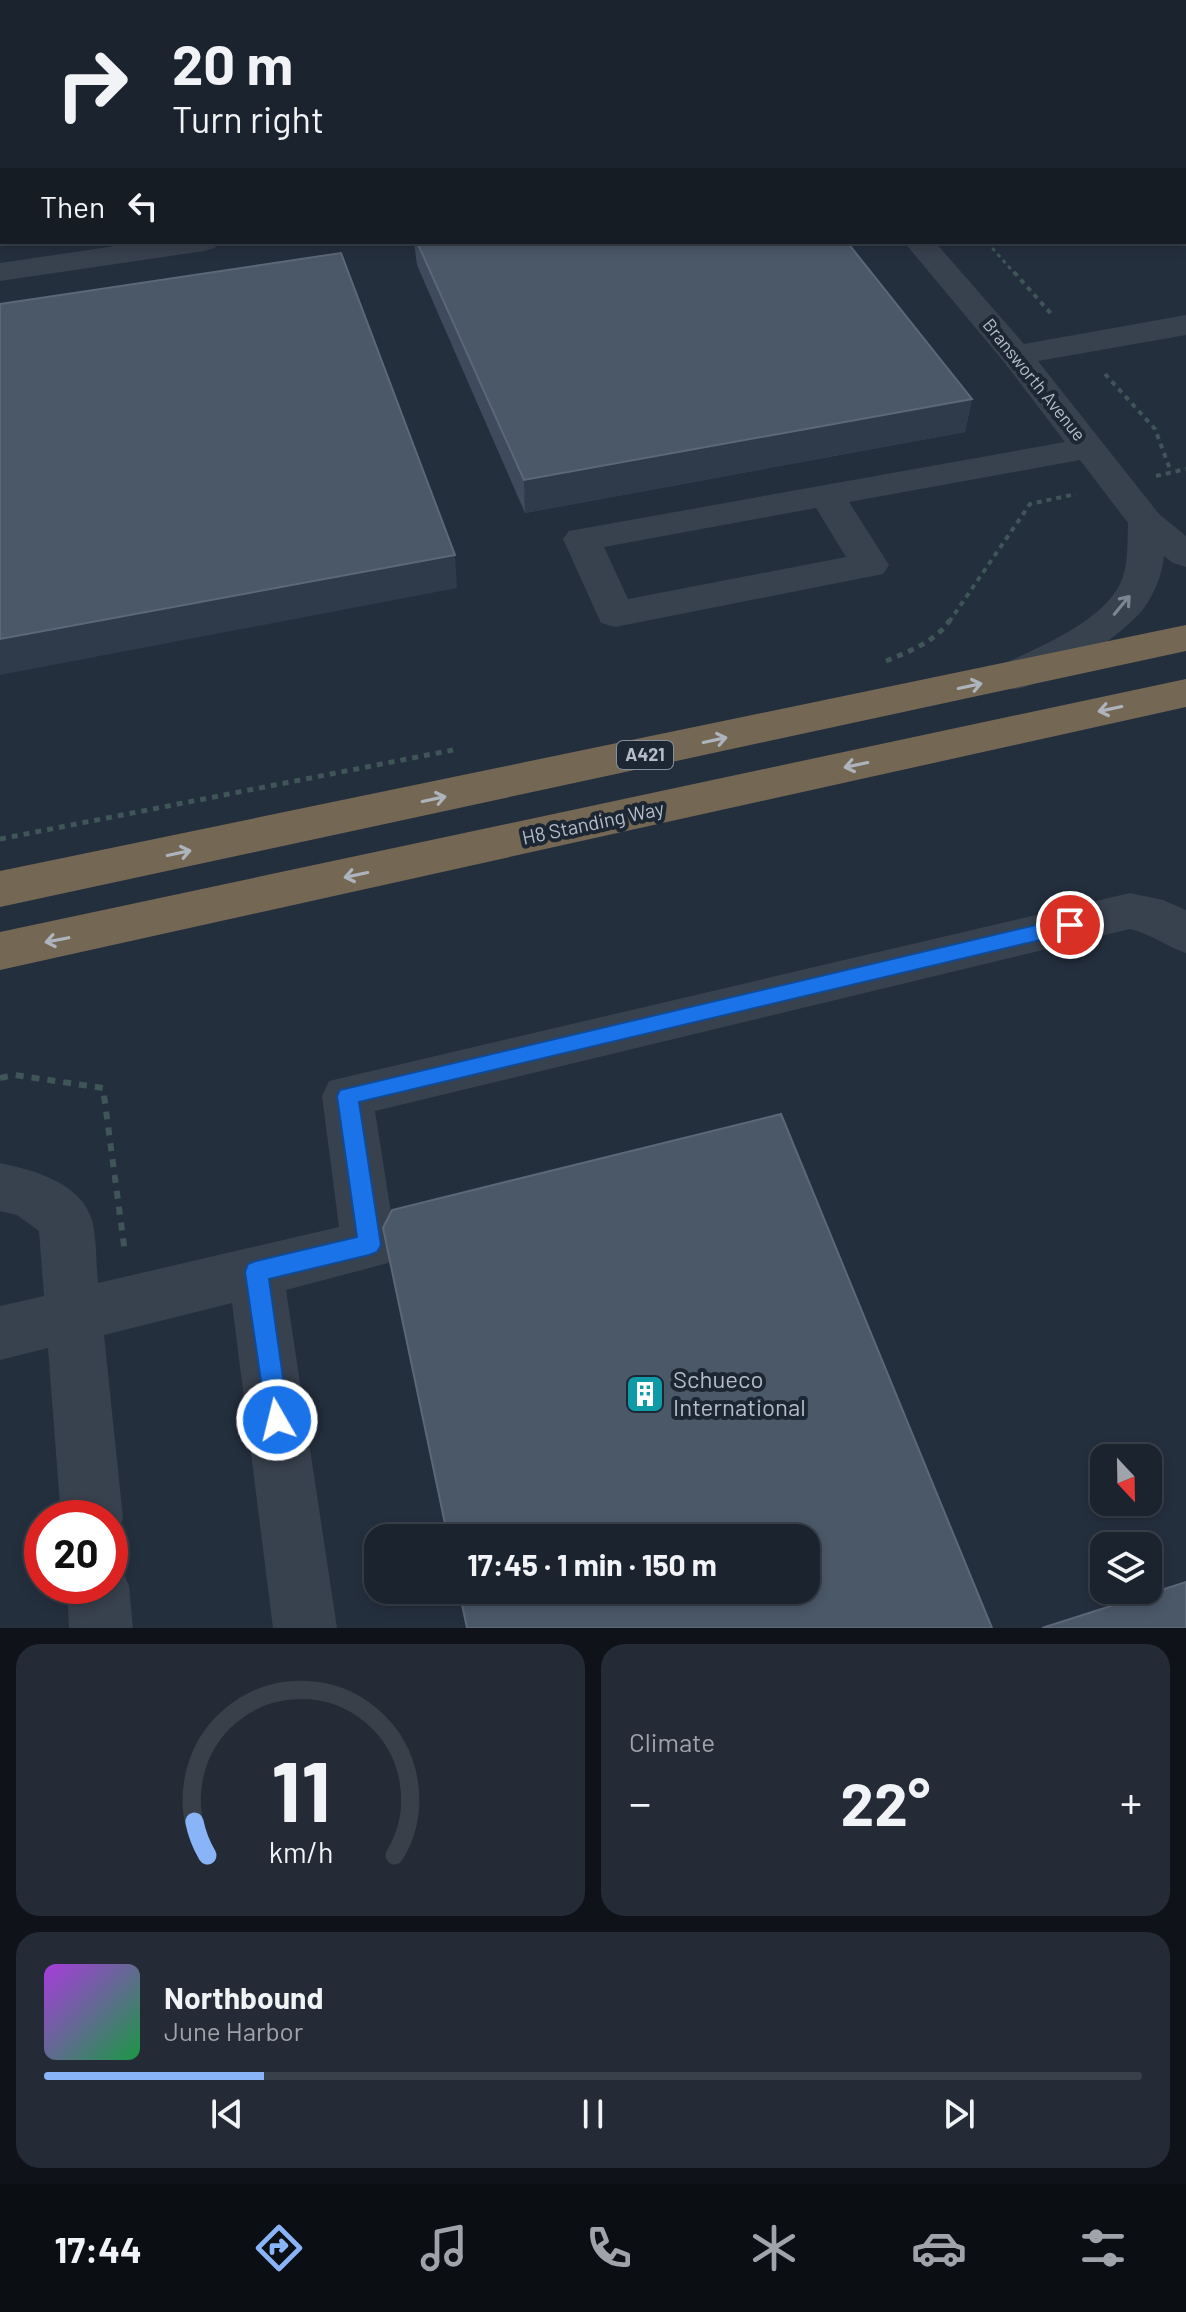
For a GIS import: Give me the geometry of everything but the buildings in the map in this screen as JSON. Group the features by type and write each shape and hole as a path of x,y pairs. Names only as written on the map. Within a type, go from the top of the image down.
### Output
{"highway":[{"name":"A421","path":"0,889 1186,638"},
{"name":"H8 Standing Way","path":"0,951 1180,696"}],"street":[{"path":"0,272 190,244"},
{"name":"Bransworth Avenue","path":"921,244 1016,355 1146,522 1186,555"},
{"path":"1016,355 1186,325"},
{"path":"827,496 870,565 615,614 582,539 1089,448"},
{"path":"1011,677 1080,641 1114,615 1139,584 1147,545 1146,522"},
{"path":"0,1333 369,1245 347,1096 1130,911 1163,918 1186,934"},
{"path":"0,1187 50,1203 65,1221 90,1500"},
{"path":"256,1272 305,1628"},
{"path":"99,1604 101,1628"}],"path":[{"path":"883,662 918,648 943,630 1030,504 1186,469"},
{"path":"0,839 467,747"},
{"path":"0,1078 15,1075 103,1088 131,1302"}],"place":[{"name":"Schueco International","path":"645,1394"}],"route":[{"path":"277,1420 256,1272 369,1245 347,1096 1070,925"}]}
